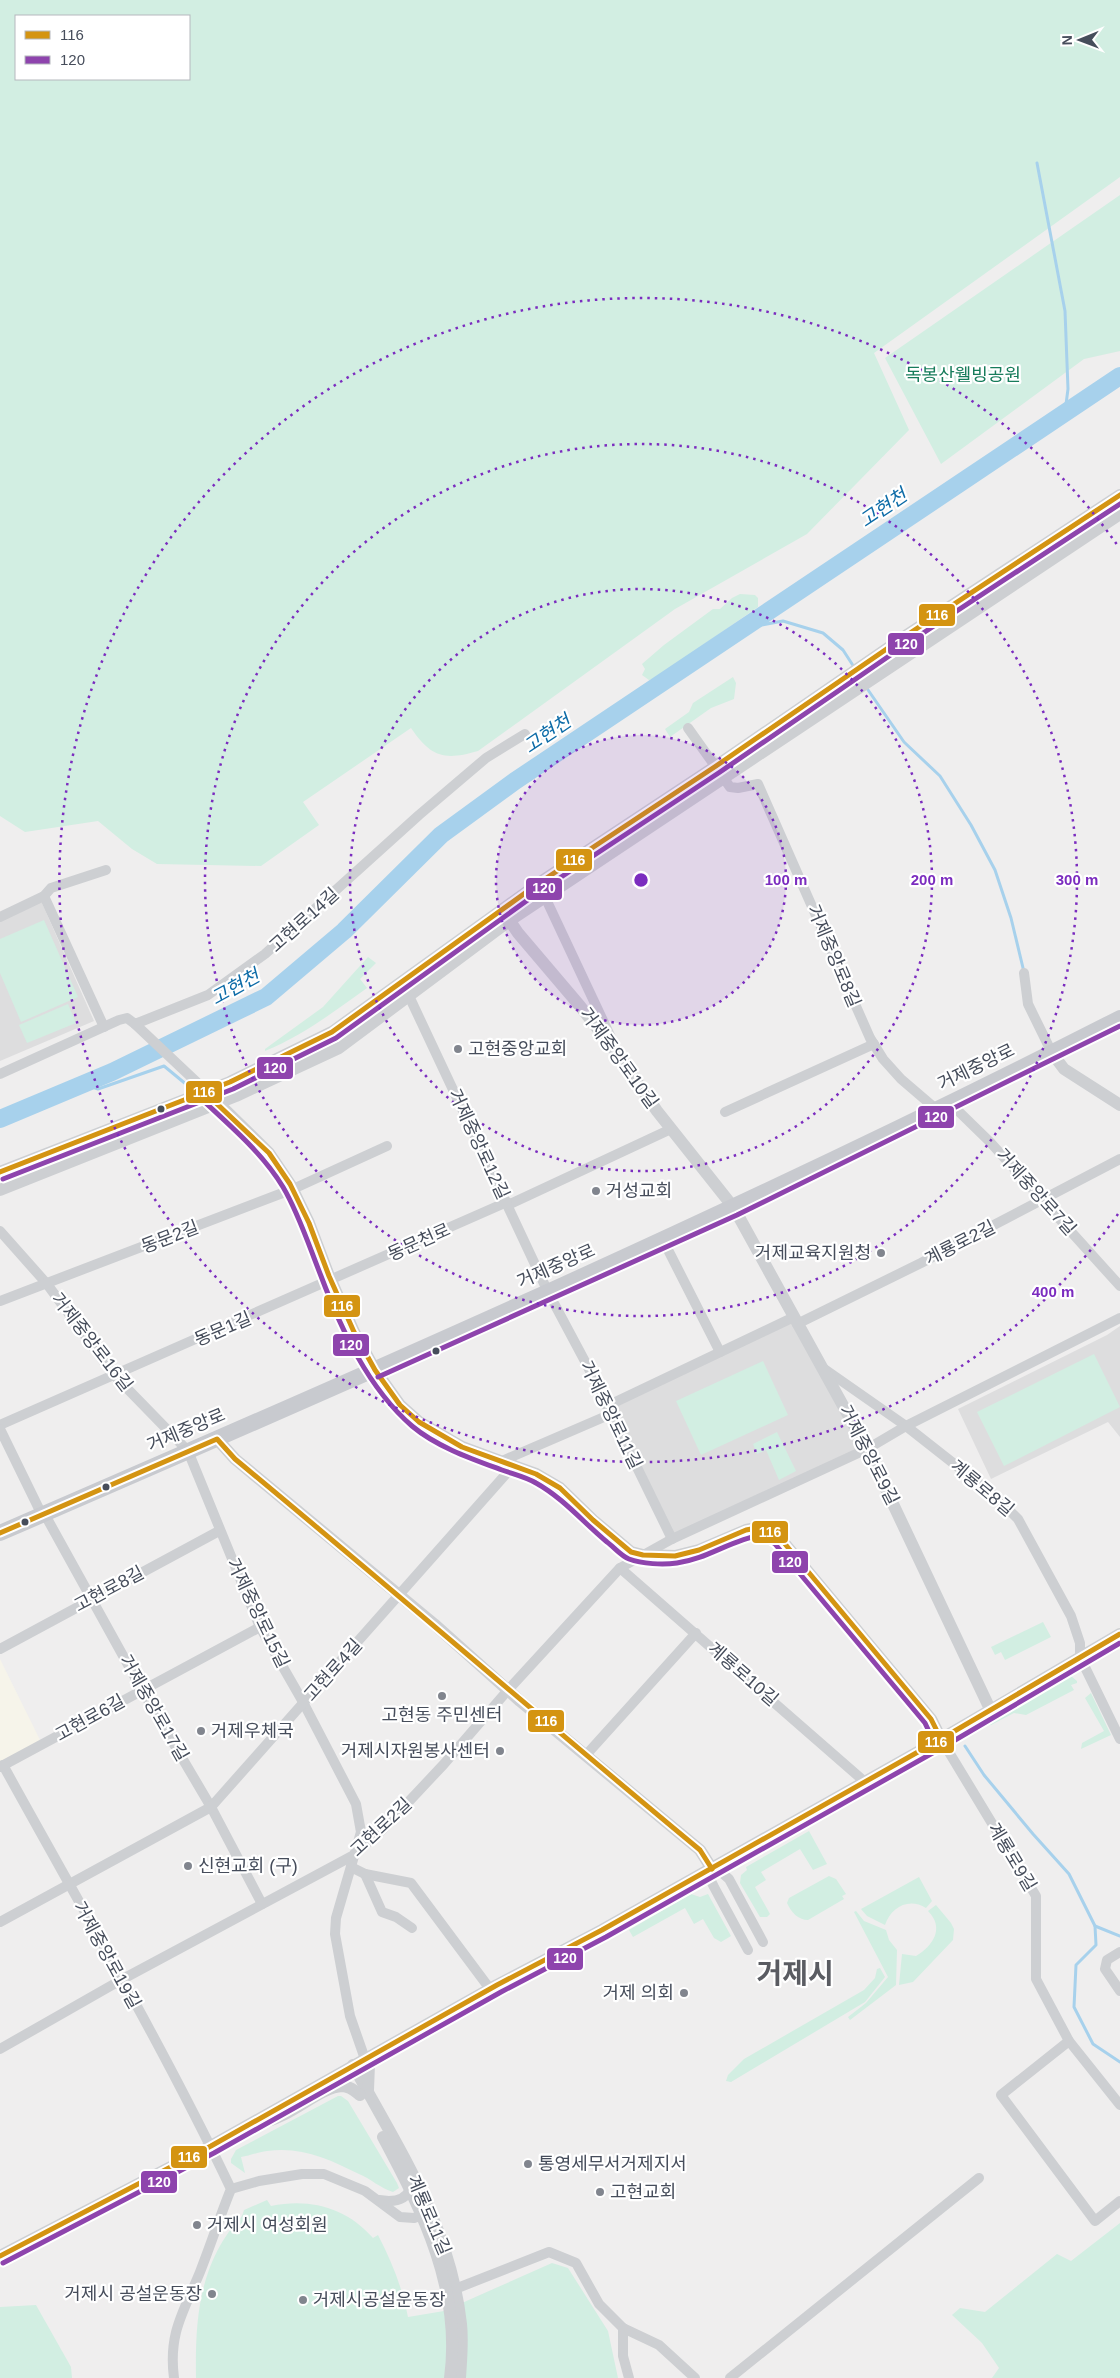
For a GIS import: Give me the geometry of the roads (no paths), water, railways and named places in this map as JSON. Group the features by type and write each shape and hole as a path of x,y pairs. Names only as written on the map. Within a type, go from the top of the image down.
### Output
{"main road":[{"name":"거제중앙로","path":"0,1532 375,1370 734,1208 1120,1018"}],"street":[{"path":"0,1190 219,1103 339,1048 509,921 546,897 719,772 855,670 1120,495"},
{"path":"0,1172 332,1032 503,909 719,772 864,684 1120,514"},
{"path":"688,728 719,772"},
{"name":"고현로14길","path":"0,1074 127,1018 135,1024 208,995 265,954 486,758 525,734"},
{"name":"거제중앙로8길","path":"719,772 733,788 758,784 874,1044 883,1059 901,1079 942,1105"},
{"path":"0,917 44,896 51,888 106,870"},
{"path":"44,896 104,1027"},
{"path":"546,897 619,1056"},
{"name":"거제중앙로10길","path":"503,909 509,921 580,1006 619,1056 670,1129 734,1208"},
{"path":"1024,973 1028,1004 1052,1053 1064,1069 1120,1105"},
{"name":"거제중앙로12길","path":"409,996 548,1292"},
{"path":"135,1024 269,1153 293,1189 309,1222 354,1332 375,1370 400,1405 419,1422 462,1447 536,1474 560,1488 593,1520 631,1552 643,1555 675,1556 691,1552 746,1530 762,1527 780,1538 931,1719 941,1739"},
{"path":"725,1112 874,1044"},
{"name":"거제중앙로7길","path":"942,1105 990,1142 1120,1286"},
{"name":"동문천로","path":"332,1281 507,1204 670,1129"},
{"path":"293,1189 387,1146"},
{"name":"계룡로2길","path":"508,1463 720,1352 921,1264 1120,1159"},
{"name":"동문2길","path":"0,1301 293,1189"},
{"name":"거제중앙로9길","path":"734,1208 868,1449 990,1709"},
{"name":"거제중앙로16길","path":"0,1231 46,1284 113,1374 188,1451"},
{"path":"663,1240 720,1352"},
{"name":"동문1길","path":"0,1425 113,1374 332,1281"},
{"name":"거제중앙로11길","path":"548,1292 609,1410 672,1539"},
{"name":"고현로2길","path":"0,2049 121,1980 354,1854 383,1829 438,1771 508,1690 620,1568 672,1539 868,1449 906,1426 1120,1318"},
{"name":"계룡로8길","path":"822,1368 906,1426 995,1496 1018,1519 1071,1616 1080,1643 1080,1658 1120,1739"},
{"name":"거제중앙로17길","path":"0,1429 43,1514 92,1598 142,1690 211,1807 262,1904"},
{"path":"217,1439 235,1459 434,1624 508,1690 700,1850 712,1869 721,1872 729,1879 762,1942"},
{"name":"거제중앙로15길","path":"188,1451 219,1531 260,1627 303,1702 356,1804 361,1832 336,1918 335,1934 350,2016 355,2064"},
{"name":"고현로4길","path":"0,1922 211,1807 303,1702 400,1596 508,1463"},
{"name":"고현로8길","path":"0,1649 219,1531"},
{"name":"계룡로10길","path":"620,1568 865,1782"},
{"name":"고현로6길","path":"2,1766 260,1627"},
{"path":"586,1756 696,1633"},
{"path":"0,2256 210,2146 490,1989 712,1869 941,1739 1120,1634"},
{"name":"계룡로9길","path":"941,1739 1036,1896 1036,1979 1069,2041 1120,2105"},
{"name":"거제중앙로19길","path":"2,1766 121,1980 231,2189"},
{"path":"351,1867 365,1874 411,1883 490,1989"},
{"path":"712,1869 710,1879 748,1950"},
{"path":"365,1874 372,1894 382,1912 396,1917 412,1928"},
{"path":"1120,1952 1107,1960 1105,1969 1120,1991"},
{"path":"1069,2041 1001,2095 1095,2221 1120,2201"},
{"path":"249,2124 274,2120 338,2087 349,2088 364,2094 368,2064 378,2052"},
{"name":"계룡로11길","path":"355,2064 364,2094 422,2215 451,2291 462,2325 460,2378"},
{"name":"계룡로11길","path":"364,2094 418,2182 446,2252 451,2291 450,2378"},
{"path":"174,2378 172,2361 175,2330 231,2189 259,2181 302,2174 324,2174 348,2182 377,2199 400,2217 414,2218 422,2215"},
{"path":"730,2378 979,2178"},
{"path":"377,2199 389,2202 401,2199 408,2194 410,2189"},
{"path":"451,2291 550,2252 576,2263 599,2304 623,2328 658,2345 694,2378"},
{"path":"623,2328 623,2356 629,2378"}],"waterway":[{"path":"1037,163 1065,311 1068,389 1065,412"},
{"name":"고현천","path":"0,1119 112,1072 266,997 344,931 441,835 515,781 1120,376"},
{"path":"745,628 783,621 823,633 843,650 854,667"},
{"path":"866,687 904,742 940,776 971,825 995,870 1011,918 1024,972"},
{"path":"84,1084 98,1089 164,1066 187,1085"},
{"path":"965,1746 984,1775 1069,1874 1095,1926 1120,1936"},
{"path":"1095,1926 1096,1945 1076,1965 1074,2007 1093,2044 1120,2062"}],"place":[{"name":"고현중앙교회","path":"458,1049"},
{"name":"거성교회","path":"596,1191"},
{"name":"거제교육지원청","path":"881,1253"},
{"name":"고현동 주민센터","path":"442,1696"},
{"name":"거제우체국","path":"201,1731"},
{"name":"거제시자원봉사센터","path":"500,1751"},
{"name":"신현교회 (구)","path":"188,1866"},
{"name":"거제 의회","path":"684,1993"},
{"name":"통영세무서거제지서","path":"528,2164"},
{"name":"고현교회","path":"600,2192"},
{"name":"거제시 여성회원","path":"197,2225"},
{"name":"거제시 공설운동장","path":"212,2294"},
{"name":"거제시공설운동장","path":"303,2300"}],"district":[{"name":"거제시","path":"795,1973"}],"park label":[{"name":"독봉산웰빙공원","path":"963,375"}]}
